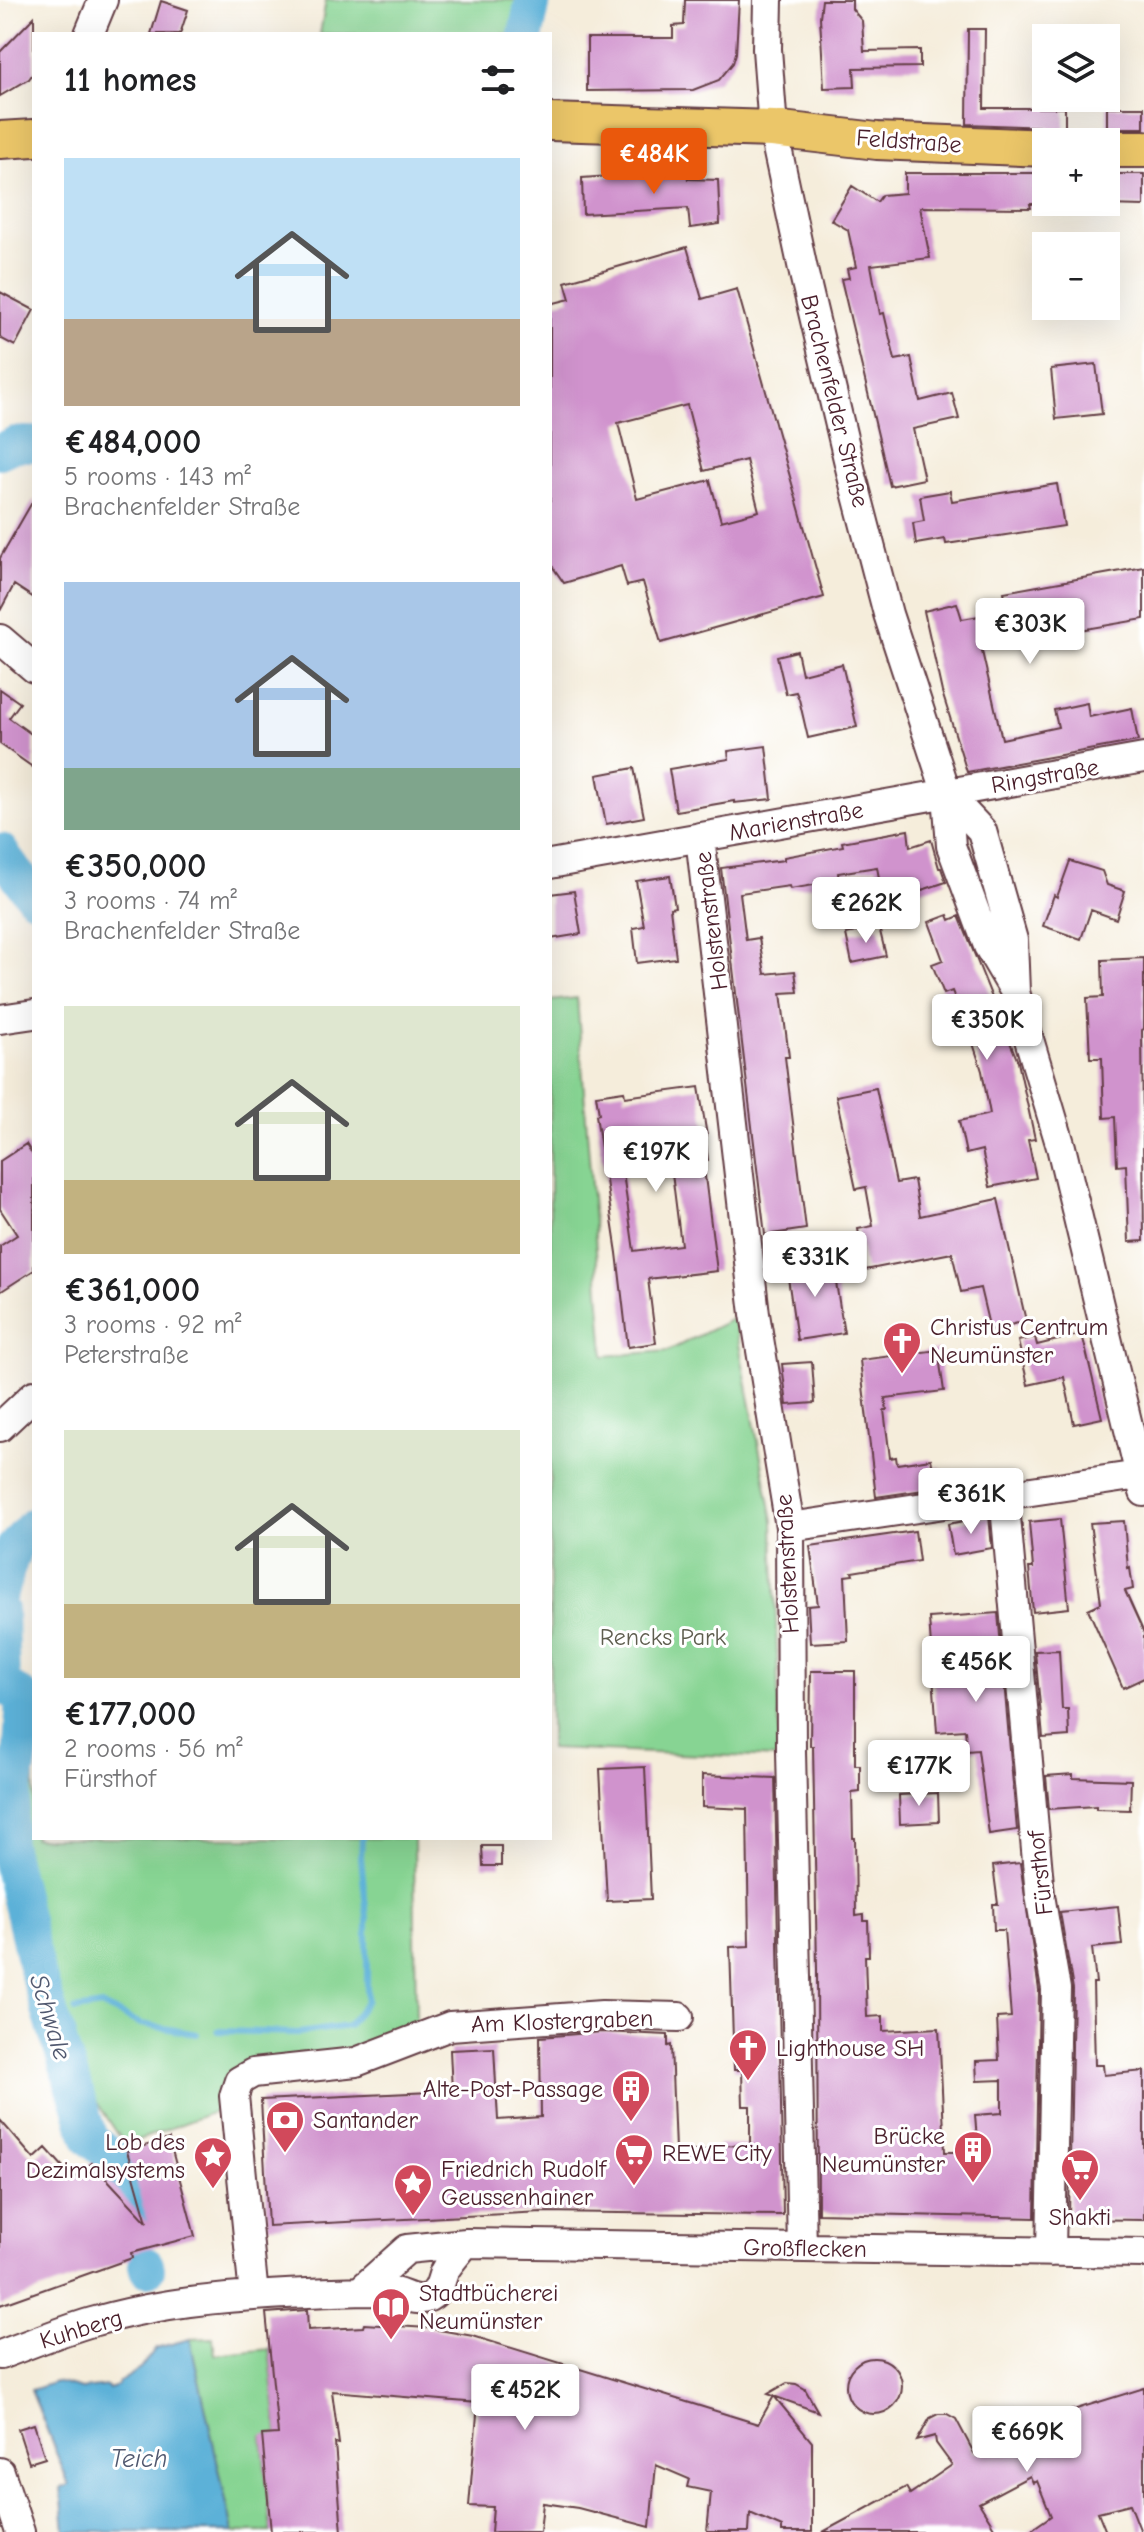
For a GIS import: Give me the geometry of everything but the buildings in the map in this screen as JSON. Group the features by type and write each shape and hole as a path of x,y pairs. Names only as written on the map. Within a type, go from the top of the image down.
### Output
{"main road":[{"name":"Feldstraße","path":"552,122 773,129 877,141 1032,147"},
{"path":"0,140 32,138"},
{"path":"1120,149 1144,149"}],"street":[{"path":"90,32 103,0"},
{"name":"Brachenfelder Straße","path":"768,0 767,49 773,129 807,288 863,520 888,614 947,794 982,831 1013,940 1015,992 1061,1147 1142,1484"},
{"path":"0,639 32,666"},
{"name":"Ringstraße","path":"947,794 1144,758"},
{"name":"Marienstraße","path":"552,864 947,794"},
{"name":"Holstenstraße","path":"700,837 755,1314 790,1527 791,1751 802,2248"},
{"path":"0,1019 32,1014"},
{"path":"0,1427 32,1397"},
{"path":"790,1527 1004,1495 1142,1484"},
{"name":"Fürsthof","path":"1004,1495 1040,1895 1056,1989 1051,2252"},
{"name":"Am Klostergraben","path":"254,2296 234,2096 239,2081 253,2073 356,2062 450,2026 576,2016 679,2017"},
{"path":"393,2263 394,2283 399,2292 408,2298 428,2297 437,2291 445,2272 466,2243"},
{"name":"Großflecken","path":"360,2291 407,2249 466,2243 1144,2253"},
{"path":"427,2248 436,2253 445,2272"},
{"path":"254,2296 399,2292"},
{"name":"Kuhberg","path":"0,2355 92,2322 163,2306 254,2296"},
{"path":"0,2472 20,2532"}],"green space":[{"path":"326,0 547,0 543,32 320,32"},
{"name":"Rencks Park","path":"577,998 604,1356 668,1351 734,1318 773,1520 780,1758 552,1749 552,1001"},
{"path":"32,1756 32,1840 414,1840 416,2027 349,2056 245,2065 222,2109 125,2145 87,2087 43,1973 18,1836"},
{"path":"213,2338 215,2355 269,2349 278,2434 262,2436 271,2532 233,2532 190,2339"}],"water":[{"name":"Teich","path":"190,2339 233,2532 65,2532 61,2488 69,2485 31,2390 55,2382 82,2389 107,2386 109,2389 140,2369 156,2348"}],"waterway":[{"name":"Schwale","path":"526,32 533,0"},
{"name":"Schwale","path":"0,451 15,444 32,444"},
{"name":"Schwale","path":"0,851 32,894"},
{"name":"Schwale","path":"0,1592 14,1548 32,1527"},
{"name":"Schwale","path":"0,1610 2,1684 24,1698 21,1748 6,1840 37,1972 90,2138 122,2166 138,2227"},
{"path":"218,2031 299,2033 348,2026 367,2000 367,1919 362,1840"},
{"path":"75,2010 102,2006 141,2024 197,2034"},
{"name":"Schwale","path":"146,2265 147,2269"}],"place":[{"name":"Christus Centrum Neumünster","path":"902,1375"},
{"name":"Lighthouse SH","path":"748,2082"},
{"name":"Alte-Post-Passage","path":"631,2123"},
{"name":"Santander","path":"285,2154"},
{"name":"Brücke Neumünster","path":"973,2184"},
{"name":"REWE City","path":"634,2187"},
{"name":"Lob des Dezimalsystems","path":"213,2190"},
{"name":"Shakti","path":"1080,2202"},
{"name":"Friedrich Rudolf Geussenhainer","path":"413,2217"},
{"name":"Stadtbücherei Neumünster","path":"391,2341"}]}
